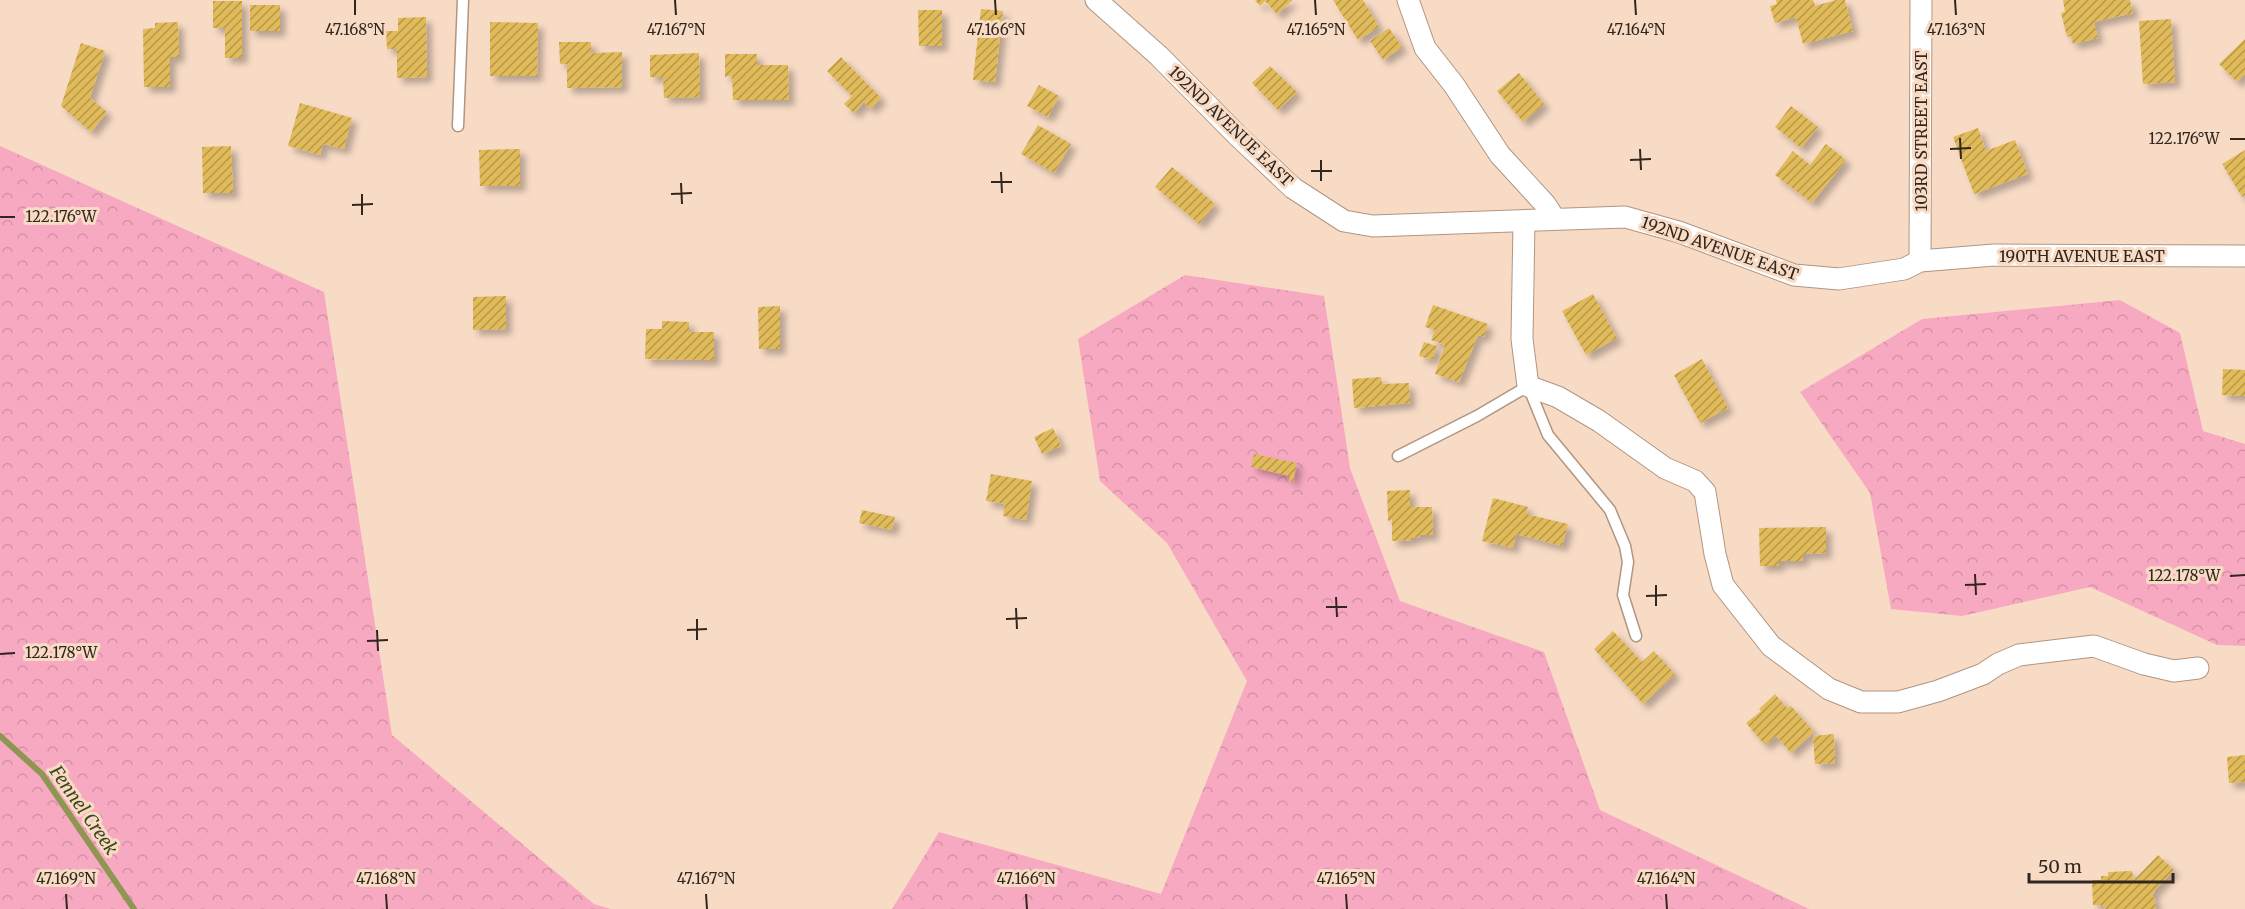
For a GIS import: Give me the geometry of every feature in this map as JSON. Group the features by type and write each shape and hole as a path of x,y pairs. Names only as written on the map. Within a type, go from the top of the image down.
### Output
{"street":[{"name":"192ND AVENUE EAST","path":"1096,0 1159,56 1293,188 1344,221 1373,226 1524,222"},
{"path":"1408,0 1425,48 1454,85 1500,155 1545,204 1554,218 1524,222 1522,339 1528,386 1558,397 1599,421 1665,468 1695,481 1705,492 1715,554 1724,585 1771,646 1829,689 1861,702 1898,702 1938,691 1983,674 1998,664 2019,655 2094,646 2144,664 2174,671 2198,668"},
{"name":"103RD STREET EAST","path":"1920,261 1921,0"},
{"name":"192ND AVENUE EAST","path":"1554,218 1625,217 1648,222 1794,275 1809,278 1839,279 1878,274 1905,269 1920,261"},
{"name":"190TH AVENUE EAST","path":"1920,261 1994,255 2245,256"}],"lane":[{"path":"458,126 463,0"},
{"path":"1398,456 1477,416 1528,386 1548,435 1610,510 1625,546 1628,562 1623,595 1636,636"}],"green space":[{"path":"0,146 324,292 392,735 594,904 611,909 0,909"},
{"path":"1185,275 1324,296 1350,468 1400,601 1544,652 1600,810 1809,909 892,909 939,832 1161,894 1247,681 1167,543 1100,481 1078,339"},
{"path":"2120,300 2180,333 2203,431 2245,444 2245,646 2217,645 2090,587 1962,616 1891,609 1870,493 1800,392 1922,319"}],"building":[{"path":"1255,0 1293,0 1277,14 1265,1 1260,6"},
{"path":"1333,0 1363,0 1379,27 1358,40"},
{"path":"1776,0 1813,0 1815,6 1845,0 1853,31 1803,44 1796,17 1775,23 1770,6 1777,4"},
{"path":"2063,0 2130,0 2133,13 2094,22 2098,38 2073,44 2071,36 2067,37 2061,13 2065,12"},
{"path":"213,1 242,1 242,58 225,58 225,28 213,28"},
{"path":"250,5 280,5 280,31 250,31"},
{"path":"981,9 1003,11 995,82 973,80"},
{"path":"918,10 942,10 942,46 919,46"},
{"path":"426,17 427,77 397,78 397,49 387,49 386,31 398,31 398,18"},
{"path":"2171,19 2175,82 2143,84 2139,21"},
{"path":"178,22 179,57 170,57 170,87 144,87 143,29 155,28 155,23"},
{"path":"490,22 538,23 537,76 490,76"},
{"path":"1389,28 1402,47 1383,60 1370,41"},
{"path":"2245,39 2245,74 2237,82 2219,64"},
{"path":"559,42 591,42 591,53 622,52 622,87 567,88 567,64 560,64"},
{"path":"81,43 105,51 90,98 107,112 91,132 61,106"},
{"path":"699,53 700,97 664,98 663,77 650,77 650,55"},
{"path":"725,54 757,54 757,65 788,65 789,100 733,100 732,76 725,77"},
{"path":"841,57 881,98 870,109 864,102 854,113 844,104 852,96 827,71"},
{"path":"1270,66 1297,92 1278,110 1252,83"},
{"path":"1519,73 1544,104 1523,122 1497,91"},
{"path":"1039,85 1059,96 1048,117 1027,106"},
{"path":"300,103 352,118 344,149 323,144 320,155 288,146"},
{"path":"1791,106 1818,127 1801,148 1775,127"},
{"path":"1038,125 1071,144 1054,173 1021,154"},
{"path":"1978,128 1986,151 2015,140 2028,174 1974,194 1953,137"},
{"path":"1826,144 1846,160 1812,203 1775,175 1793,151 1810,165"},
{"path":"231,146 233,193 203,193 202,147"},
{"path":"520,149 520,186 480,186 479,150"},
{"path":"2245,150 2245,195 2242,197 2222,164"},
{"path":"1172,167 1215,204 1199,224 1155,187"},
{"path":"1593,294 1617,338 1586,355 1562,311"},
{"path":"506,296 506,329 473,330 473,297"},
{"path":"1433,305 1488,324 1484,337 1478,335 1459,382 1435,374 1445,345 1431,340 1435,330 1425,327"},
{"path":"780,306 780,349 759,349 758,307"},
{"path":"662,321 689,322 689,332 714,332 714,360 645,359 646,329 662,329"},
{"path":"1424,342 1437,346 1433,360 1419,356"},
{"path":"1702,359 1728,408 1700,423 1674,375"},
{"path":"2223,369 2245,370 2245,396 2222,395"},
{"path":"1381,377 1382,384 1409,383 1410,403 1354,408 1352,379"},
{"path":"1053,428 1061,446 1042,454 1034,437"},
{"path":"1254,454 1297,463 1293,482 1289,481 1290,476 1251,467"},
{"path":"991,474 1032,481 1026,520 1003,516 1005,504 986,501"},
{"path":"1410,490 1410,507 1432,507 1433,535 1420,535 1411,540 1392,541 1392,520 1388,521 1387,491"},
{"path":"1493,498 1528,507 1526,514 1568,524 1562,546 1516,534 1513,548 1482,541"},
{"path":"862,510 895,517 892,530 859,523"},
{"path":"1826,527 1826,553 1803,554 1803,561 1779,561 1779,566 1760,566 1759,528"},
{"path":"1613,631 1642,662 1654,651 1675,674 1643,704 1594,649"},
{"path":"1775,694 1787,708 1791,706 1814,732 1791,753 1776,736 1765,745 1746,723 1761,711 1759,709"},
{"path":"1834,734 1835,763 1815,764 1813,736"},
{"path":"2245,755 2245,782 2229,783 2227,757"},
{"path":"2158,855 2174,870 2152,895 2156,909 2105,909 2103,905 2093,905 2092,880 2101,880 2101,876 2108,876 2108,872 2132,871 2134,880"}],"waterway":[{"name":"Fennel Creek","path":"0,736 42,774 134,909"}]}
